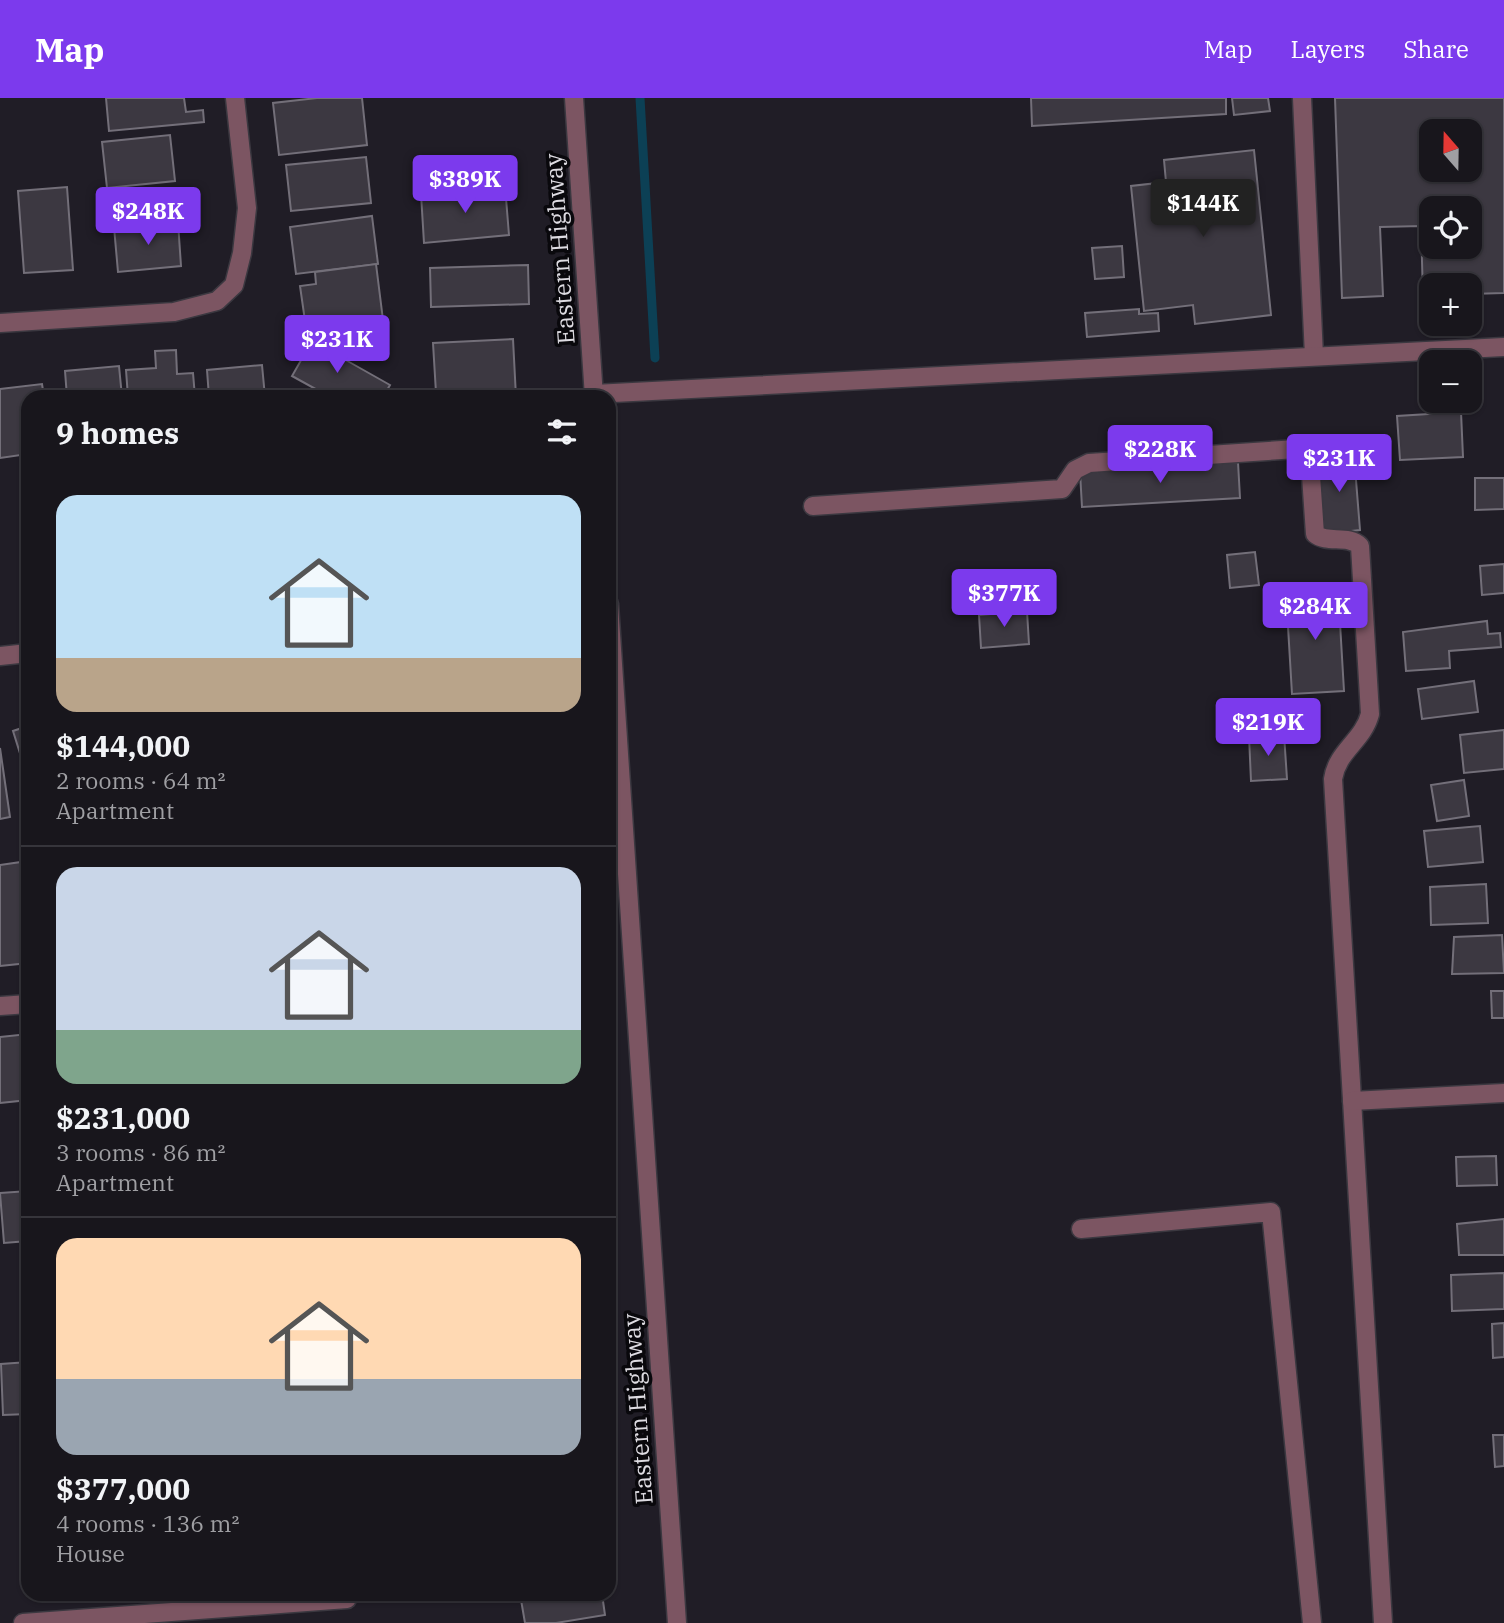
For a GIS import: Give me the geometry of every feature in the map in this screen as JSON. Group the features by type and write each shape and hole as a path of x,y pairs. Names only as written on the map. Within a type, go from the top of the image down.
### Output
{"street":[{"path":"0,323 174,312 216,301 234,285 242,253 247,208 234,98"},
{"name":"Eastern Highway","path":"574,98 594,390"},
{"path":"1302,98 1314,356"},
{"path":"616,394 684,388 810,385 1504,347"},
{"path":"813,506 1062,489 1075,470 1089,463 1302,450 1310,461 1315,534 1320,538 1357,543 1362,557 1370,714 1362,734 1335,764 1333,779 1383,1623"},
{"path":"0,656 21,654"},
{"name":"Eastern Highway","path":"616,709 677,1623"},
{"path":"0,1006 21,1004"},
{"path":"1353,1101 1504,1093"},
{"path":"1081,1229 1271,1212 1312,1623"},
{"path":"23,1623 297,1601"}],"building":[{"path":"106,98 184,98 186,112 203,110 204,122 109,131"},
{"path":"317,98 362,98 367,145 279,155 273,103"},
{"path":"1031,98 1226,98 1226,114 1032,126"},
{"path":"1232,98 1268,98 1270,111 1234,115"},
{"path":"1335,98 1504,98 1504,293 1482,294 1482,273 1422,273 1422,259 1482,259 1482,196 1419,196 1419,226 1380,227 1383,296 1342,298"},
{"path":"170,135 175,181 107,188 102,142"},
{"path":"1254,150 1271,315 1195,324 1193,305 1144,311 1131,186 1166,182 1164,160"},
{"path":"366,157 371,203 291,211 286,165"},
{"path":"505,186 509,235 424,243 421,194"},
{"path":"67,187 73,270 24,273 18,191"},
{"path":"372,216 378,264 296,274 290,227"},
{"path":"178,222 181,266 118,272 114,227"},
{"path":"1122,246 1124,277 1095,279 1092,248"},
{"path":"376,264 385,336 348,340 346,323 306,328 300,286 316,284 315,272"},
{"path":"528,265 529,304 431,307 430,268"},
{"path":"1139,309 1139,314 1158,313 1159,331 1087,337 1085,313"},
{"path":"513,339 516,390 436,390 433,343"},
{"path":"312,341 390,385 387,390 317,390 292,376"},
{"path":"176,350 177,374 193,373 194,390 127,390 126,370 156,368 155,351"},
{"path":"262,365 264,390 208,390 207,370"},
{"path":"119,366 121,390 66,390 65,371"},
{"path":"42,384 43,390 21,390 21,455 0,458 0,389"},
{"path":"1461,413 1463,457 1400,460 1397,416"},
{"path":"1354,455 1360,530 1324,534 1318,458"},
{"path":"1238,462 1240,498 1082,507 1080,472"},
{"path":"1475,478 1504,478 1504,509 1475,510"},
{"path":"1255,552 1259,585 1230,588 1227,555"},
{"path":"1504,564 1504,593 1482,595 1480,566"},
{"path":"1338,589 1344,691 1292,694 1286,593"},
{"path":"1027,611 1029,644 981,648 979,615"},
{"path":"1487,621 1488,634 1500,633 1501,647 1449,651 1450,668 1406,671 1403,632"},
{"path":"1474,681 1478,712 1422,719 1418,689"},
{"path":"21,728 21,757 13,731"},
{"path":"1504,730 1504,769 1464,773 1460,735"},
{"path":"1284,734 1287,779 1251,781 1249,736"},
{"path":"0,748 10,817 0,819"},
{"path":"1464,780 1469,816 1437,821 1431,785"},
{"path":"1480,826 1483,862 1428,867 1424,831"},
{"path":"21,862 21,964 0,966 0,865"},
{"path":"1486,884 1488,923 1431,925 1430,887"},
{"path":"1502,935 1504,973 1452,974 1454,937"},
{"path":"1491,991 1504,991 1504,1018 1492,1018"},
{"path":"21,1035 21,1101 0,1103 0,1037"},
{"path":"1496,1156 1497,1185 1457,1186 1456,1157"},
{"path":"21,1192 21,1242 4,1243 0,1193"},
{"path":"1504,1219 1504,1255 1459,1255 1457,1224"},
{"path":"1504,1273 1504,1309 1452,1311 1451,1275"},
{"path":"1504,1323 1504,1357 1493,1358 1492,1324"},
{"path":"21,1363 21,1414 3,1415 1,1364"},
{"path":"1493,1435 1504,1435 1504,1466 1495,1467"},
{"path":"521,1601 603,1601 605,1615 556,1623 525,1623"}],"waterway":[{"path":"640,98 655,358"}]}
